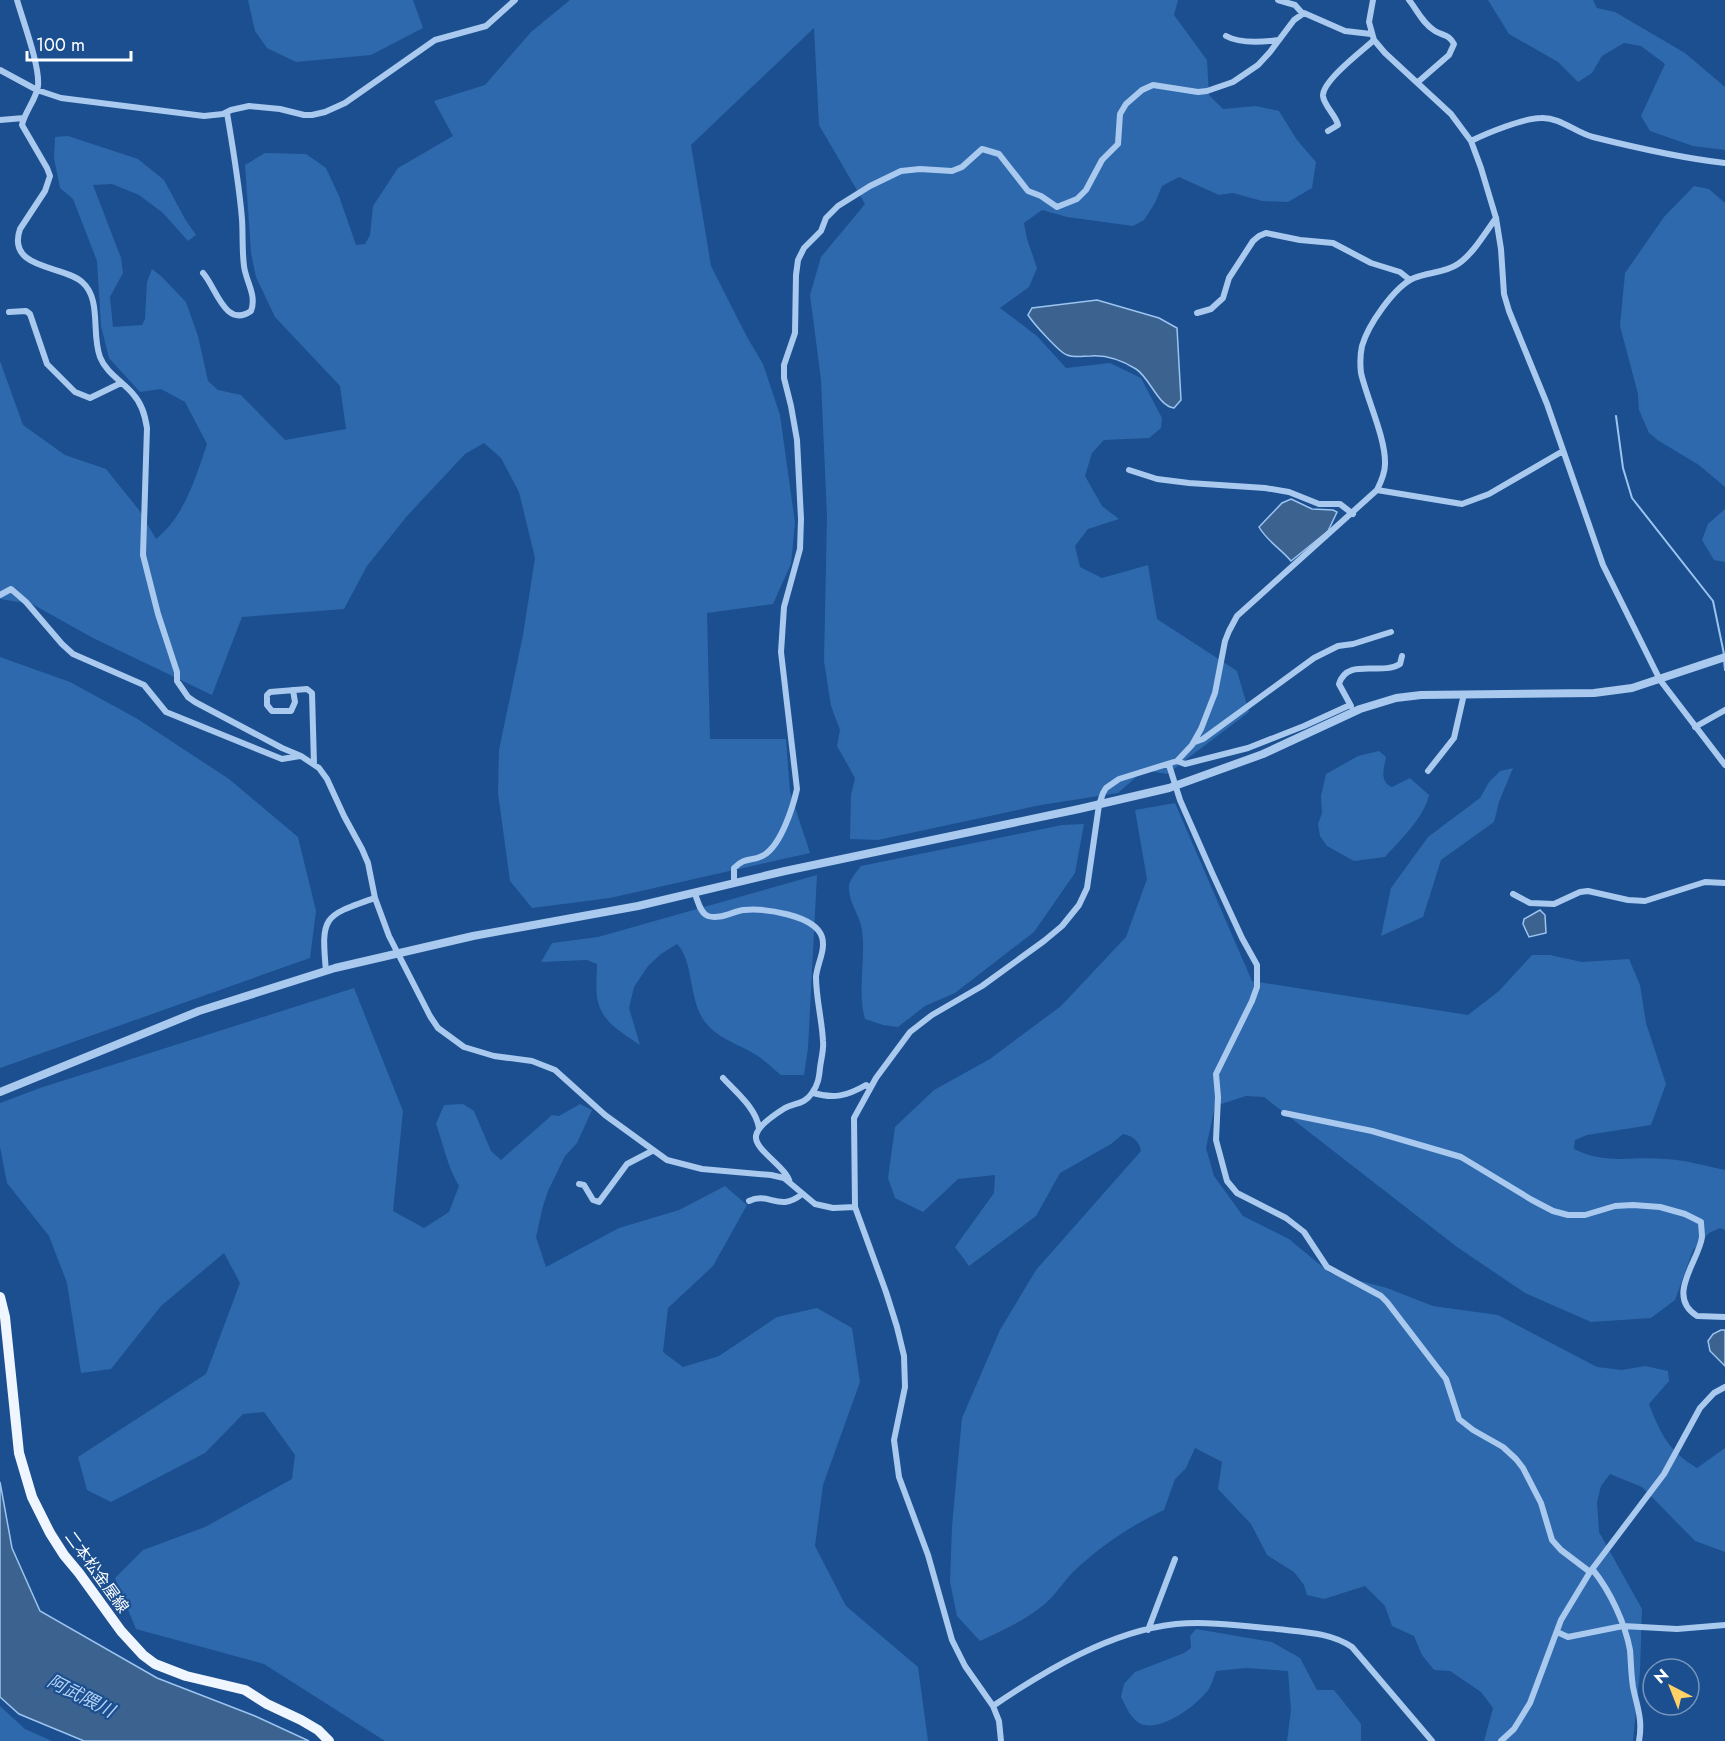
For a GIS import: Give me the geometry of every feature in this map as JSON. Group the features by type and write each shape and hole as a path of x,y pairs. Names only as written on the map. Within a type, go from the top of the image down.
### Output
{"main road":[{"name":"二本松金屋線","path":"0,1297 5,1317 19,1454 32,1497 64,1555 80,1573 121,1631 143,1655 155,1664 186,1676 245,1690 318,1730 329,1741"}],"street":[{"path":"17,0 35,65 37,90 22,125 50,176 45,191 20,229 19,246 25,256 35,263 75,277 86,287 93,300 98,351 106,368 138,400 145,417 147,428 143,555 158,614 177,672 177,681 188,697 301,756 314,764 327,779 368,863 375,898 388,936 438,1028 455,1042 474,1051 532,1061 555,1070 579,1094 652,1151 667,1160 702,1169 771,1174 784,1178 815,1204 824,1207 855,1207"},
{"path":"0,70 37,90 61,98 204,116 215,116 256,106 312,115 336,108 398,68 435,40 486,26 515,0"},
{"path":"1278,0 1295,6 1303,14"},
{"path":"1373,0 1369,22 1372,37 1385,53 1451,114 1471,141 1496,218 1504,294 1509,311 1563,451 1603,565 1660,680 1725,765"},
{"path":"1409,0 1432,28 1449,36 1454,44 1449,55 1418,82"},
{"path":"734,883 734,868 744,859 763,855 783,830 793,808 796,789 781,652 784,607 800,549 801,519 796,440 784,378 784,365 795,333 795,275 798,260 804,248 821,231 826,218 870,186 901,171 920,169 952,171 962,167 980,150 999,154 1028,191 1041,196 1049,204 1057,207 1072,202 1086,190 1102,160 1118,144 1120,114 1126,104 1142,90 1153,85 1198,92 1220,87 1242,77 1258,65 1294,20 1303,14 1311,14 1345,31 1372,37"},
{"path":"1226,36 1265,42 1279,40"},
{"path":"1328,131 1338,125 1323,96 1325,87 1372,37"},
{"path":"203,273 227,310 233,315 251,311 254,296 244,266 240,205 226,112"},
{"path":"1471,141 1483,135 1542,117 1568,125 1591,137 1674,156 1725,163"},
{"path":"0,120 24,118"},
{"path":"1001,1741 999,1721 993,1706 965,1666 952,1640 928,1555 899,1477 894,1440 905,1387 904,1356 889,1300 855,1207 854,1118 870,1088 905,1038 916,1027 982,986 1062,926 1087,888 1099,805 1107,788 1113,782 1125,777 1177,761 1194,742 1201,729 1215,693 1225,641 1233,623 1251,602 1353,514 1377,490 1383,478 1385,464 1383,445 1360,363 1362,346 1372,323 1399,289 1410,280 1455,266 1468,255 1496,218"},
{"path":"1197,313 1211,309 1223,298 1229,278 1248,248 1259,236 1266,234 1333,243 1371,263 1400,272 1410,280"},
{"path":"9,312 26,311 30,314 34,320 44,358 54,373 81,396 90,398 121,383"},
{"path":"1377,490 1462,504 1489,494 1563,451"},
{"path":"1129,470 1157,479 1289,492 1319,504 1340,504 1353,514"},
{"path":"0,595 11,589 26,602 73,654 144,685 166,712 282,759 301,756"},
{"path":"1194,742 1203,739 1314,658 1338,646 1353,644 1391,632"},
{"path":"1353,708 1339,684 1343,675 1356,668 1369,670 1393,668 1400,664 1402,656"},
{"path":"1177,761 1185,764 1235,752 1353,708 1396,698 1464,694 1594,693 1632,688 1725,657"},
{"path":"293,690 295,702 291,711 270,710 267,705 267,695 270,692 293,690 307,689 312,693 314,764"},
{"path":"1428,771 1454,738 1464,694"},
{"path":"0,1092 199,1011 326,971 407,950 695,894 877,851 1099,805 1169,788 1263,754 1353,708"},
{"path":"1695,727 1725,710"},
{"path":"1169,765 1175,778 1180,800 1242,938 1257,965 1257,987 1252,1001 1216,1074 1218,1097 1216,1140 1227,1181 1237,1193 1286,1218 1304,1232 1327,1267 1381,1296 1446,1379 1459,1419 1503,1447 1523,1468 1541,1503 1552,1540 1561,1550 1603,1582 1623,1626 1629,1649 1636,1701 1642,1722 1639,1741"},
{"path":"1513,894 1530,903 1554,904 1580,892 1588,891 1628,900 1645,901 1705,882 1725,883"},
{"path":"695,894 702,912 708,916 720,917 750,910 795,916 805,919 818,929 823,938 816,978 824,1043 819,1081 813,1093 801,1104 786,1108 759,1128 756,1136 756,1141 785,1172 790,1183"},
{"path":"326,971 324,930 331,917 375,898"},
{"path":"723,1078 745,1101 757,1119 759,1128"},
{"path":"813,1093 843,1096 864,1085 870,1088"},
{"path":"1284,1113 1372,1131 1461,1157 1532,1200 1553,1211 1568,1215 1585,1215 1615,1206 1633,1205 1660,1207 1685,1214 1701,1222 1702,1238 1684,1287 1686,1306 1697,1316 1725,1317"},
{"path":"579,1184 584,1185 593,1200 599,1202 627,1164 652,1151"},
{"path":"749,1201 758,1198 785,1203 802,1194"},
{"path":"1500,1741 1514,1729 1530,1703 1561,1620 1591,1571 1664,1474 1700,1408 1714,1393 1725,1387"},
{"path":"1148,1630 1175,1559"},
{"path":"993,1706 1071,1658 1132,1634 1190,1623 1230,1624 1334,1637 1352,1647 1432,1741"},
{"path":"1557,1632 1568,1637 1623,1626 1677,1629 1725,1625"}],"shaded area":[{"path":"248,0 413,0 423,28 371,55 296,62 267,48 255,31"},
{"path":"570,0 1178,0 1174,15 1207,60 1209,95 1223,109 1256,106 1279,111 1297,140 1316,162 1312,188 1288,202 1262,201 1233,193 1219,195 1179,177 1162,186 1144,220 1133,226 1067,217 1042,210 1024,223 1037,268 1029,287 1000,308 1037,336 1066,368 1110,363 1141,378 1162,418 1161,428 1149,438 1104,440 1092,453 1085,476 1102,506 1119,519 1088,529 1075,546 1080,567 1102,578 1148,565 1157,619 1237,671 1249,712 1167,774 1144,770 1118,793 1041,805 878,840 850,839 851,795 855,778 837,746 840,730 831,706 824,661 827,517 821,380 810,295 821,257 865,204 819,125 814,28 691,145 711,266 763,364 780,415 795,523 791,564 773,604 707,613 710,739 786,739 790,792 810,853 610,898 532,908 510,881 498,793 499,750 523,635 535,558 519,492 501,458 484,443 465,454 407,516 367,566 344,609 242,617 212,695 93,638 32,604 0,599 0,361 23,425 65,455 106,469 139,510 156,539 166,530 182,508 207,444 185,402 161,389 140,392 109,358 101,326 97,261 73,199 60,188 54,158 55,137 68,136 138,159 164,180 196,235 188,241 163,213 139,195 112,184 93,185 121,258 123,273 110,297 113,327 142,325 145,319 147,282 152,269 186,302 198,336 208,381 218,390 241,395 285,440 346,429 340,386 275,317 256,277 251,253 245,165 265,153 306,154 326,168 339,196 356,245 365,244 370,235 373,206 398,168 453,136 434,101 485,85 531,32"},
{"path":"1488,0 1593,0 1597,8 1615,12 1685,53 1725,87 1725,150 1693,146 1650,131 1641,116 1665,64 1641,46 1624,43 1602,56 1592,73 1578,82 1558,62 1509,34"},
{"path":"1694,186 1709,189 1725,203 1725,487 1699,465 1649,433 1639,410 1638,394 1620,326 1625,273 1664,217"},
{"path":"1725,509 1725,562 1714,560 1702,540 1708,524"},
{"path":"0,657 70,682 136,718 229,779 298,837 316,911 310,958 0,1068"},
{"path":"1379,751 1386,757 1383,774 1388,785 1392,787 1410,778 1429,795 1417,820 1385,857 1354,861 1327,846 1320,836 1318,824 1322,813 1321,796 1326,774 1358,756"},
{"path":"1513,768 1499,802 1494,822 1441,860 1423,917 1381,936 1391,888 1428,837 1480,798 1489,782 1500,771"},
{"path":"1175,803 1252,981 1468,1015 1499,991 1532,955 1550,955 1582,962 1629,959 1640,985 1646,1023 1666,1084 1651,1125 1587,1135 1575,1140 1574,1149 1597,1157 1673,1160 1725,1170 1725,1230 1720,1228 1709,1233 1693,1250 1675,1300 1651,1318 1591,1322 1525,1293 1457,1247 1264,1097 1246,1096 1215,1106 1206,1148 1214,1176 1243,1216 1289,1239 1330,1273 1387,1288 1433,1306 1498,1315 1597,1367 1622,1370 1645,1366 1668,1371 1669,1381 1649,1404 1667,1441 1679,1455 1697,1468 1725,1448 1725,1552 1695,1541 1642,1487 1610,1474 1601,1486 1597,1502 1599,1532 1642,1609 1640,1671 1633,1741 1484,1741 1493,1708 1481,1692 1450,1671 1434,1670 1422,1655 1414,1636 1392,1626 1385,1606 1365,1586 1324,1599 1307,1595 1304,1585 1294,1572 1267,1555 1251,1524 1218,1489 1222,1462 1195,1448 1186,1468 1175,1479 1164,1510 1127,1530 1093,1554 1072,1573 1050,1599 1034,1612 980,1641 957,1616 950,1582 952,1526 962,1418 1000,1330 1036,1270 1141,1151 1135,1140 1123,1134 1111,1144 1060,1173 1036,1216 969,1266 955,1247 994,1193 995,1175 958,1179 923,1212 895,1198 888,1178 895,1127 934,1090 990,1059 1061,1006 1126,937 1147,879 1135,810"},
{"path":"1084,824 1075,873 1034,932 955,993 925,1006 898,1027 865,1019 862,998 862,930 849,892 852,878 861,866 1062,825"},
{"path":"817,875 808,1048 804,1075 781,1075 759,1057 710,1028 700,1013 686,960 677,944 648,966 634,987 629,1008 640,1045 604,1016 598,1002 597,964 587,960 541,962 552,943 598,937"},
{"path":"354,988 403,1111 393,1211 424,1228 449,1212 459,1186 436,1124 444,1105 463,1104 474,1111 491,1151 501,1160 552,1115 559,1116 580,1104 592,1110 577,1143 565,1156 548,1191 536,1237 546,1267 619,1228 679,1210 725,1186 747,1205 713,1266 668,1308 663,1352 683,1367 719,1356 777,1317 817,1308 852,1328 860,1382 823,1485 815,1546 846,1606 918,1667 928,1741 385,1741 264,1664 136,1629 115,1578 143,1550 205,1527 292,1479 295,1455 264,1412 243,1414 205,1453 111,1502 87,1490 78,1457 206,1374 240,1283 224,1253 161,1306 111,1369 81,1373 67,1283 49,1236 7,1183 0,1147 0,1103 40,1088"},
{"path":"1196,1629 1272,1642 1300,1658 1317,1690 1334,1690 1361,1724 1361,1741 1287,1741 1291,1710 1288,1671 1246,1668 1216,1671 1209,1689 1178,1716 1159,1724 1149,1725 1137,1722 1121,1697 1124,1684 1135,1672 1184,1653 1191,1648 1190,1636"},
{"path":"0,1706 25,1729 52,1741 0,1741"}],"water":[{"path":"1097,300 1159,318 1177,328 1181,400 1174,408 1163,402 1141,373 1131,366 1097,356 1067,355 1028,315 1032,308"},
{"path":"1291,499 1312,509 1337,512 1328,531 1291,561 1259,527 1282,503"},
{"path":"1540,910 1545,915 1546,933 1529,937 1523,924 1524,919"},
{"path":"1725,1330 1725,1366 1710,1351 1708,1341 1713,1334"},
{"name":"阿武隈川","path":"0,1482 12,1548 40,1611 157,1678 255,1716 309,1741 84,1741 19,1714 0,1697"}],"waterway":[{"path":"1616,416 1623,468 1632,498 1713,601 1724,654"},
{"path":"1724,659 1725,670"}]}
